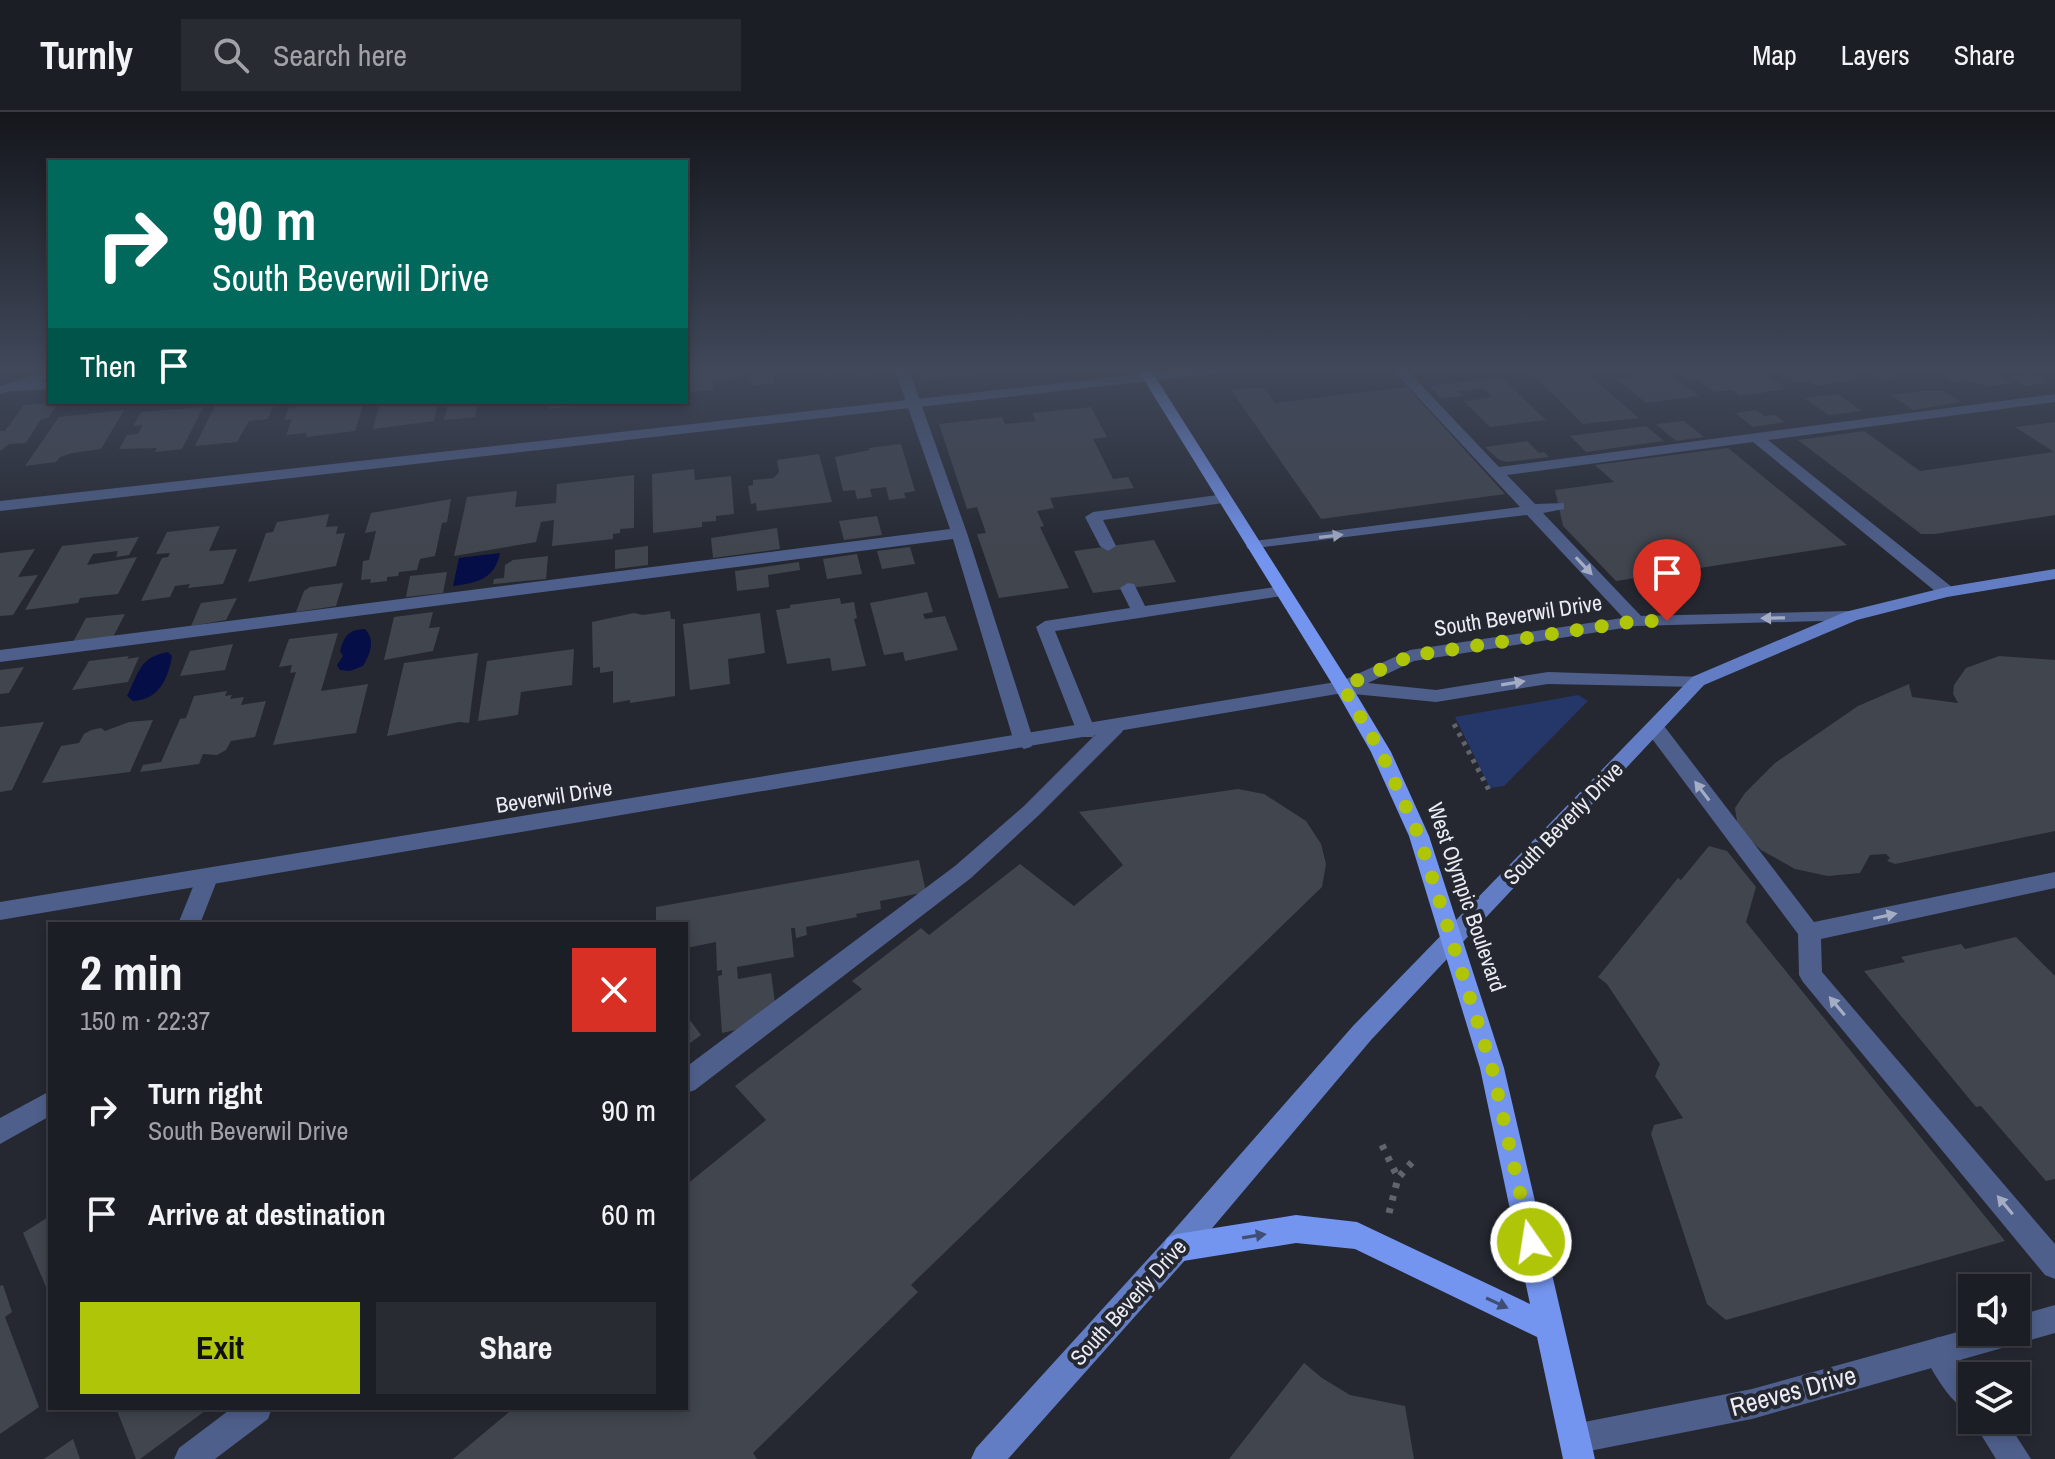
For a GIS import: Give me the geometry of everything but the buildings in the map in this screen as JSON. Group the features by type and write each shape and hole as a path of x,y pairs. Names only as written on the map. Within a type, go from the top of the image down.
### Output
{"main road":[{"name":"West Olympic Boulevard","path":"1182,430 1381,752 1419,836 1492,1068 1576,1449"},
{"name":"South Beverly Drive","path":"987,1459 1177,1248 1362,1033 1698,681 1851,616 1947,592 2055,574"},
{"path":"1177,1248 1296,1229 1357,1236 1550,1328"}],"street":[{"path":"0,506 681,430"},
{"path":"921,430 959,533 1024,742"},
{"path":"1456,430 1636,621"},
{"path":"1495,472 1810,430"},
{"path":"1755,437 1947,592"},
{"path":"1108,546 1093,517 1225,499"},
{"path":"1254,546 1559,506"},
{"path":"0,656 959,533"},
{"path":"1128,588 1140,612"},
{"path":"1086,732 1045,627 1282,591"},
{"name":"South Beverwil Drive","path":"1115,727 1343,687 1410,656 1636,621 1851,616"},
{"name":"South Beverwil Drive","path":"1343,687 1436,696 1548,678 1698,681"},
{"path":"688,1080 963,872 1031,811 1115,727"},
{"name":"Beverwil Drive","path":"0,911 1115,727"},
{"path":"1654,727 1809,932 1811,975 2055,1265"},
{"path":"190,922 207,878"},
{"path":"1809,932 2055,880"},
{"path":"0,1132 48,1104"},
{"name":"Reeves Drive","path":"2030,1326 2055,1319"},
{"name":"Reeves Drive","path":"1576,1449 1959,1346"},
{"path":"1938,1352 1958,1380"},
{"path":"190,1459 254,1410"},
{"path":"1997,1434 2015,1459"}],"path":[{"path":"1448,713 1491,794"},
{"path":"1382,1145 1398,1178"},
{"path":"1388,1217 1398,1178 1413,1161"}],"shaded area":[{"path":"500,553 494,569 484,578 453,586 459,558"},
{"path":"365,629 371,643 363,666 350,671 340,670 337,665 343,656 340,651 346,637 351,632"},
{"path":"168,652 172,656 170,665 160,687 149,697 133,701 127,696 141,667 158,654"},
{"path":"1578,695 1588,701 1504,786 1490,788 1455,717"}],"route":[{"path":"1531,1242 1492,1068 1419,836 1381,752 1343,687 1410,656 1636,621 1667,621"}]}
